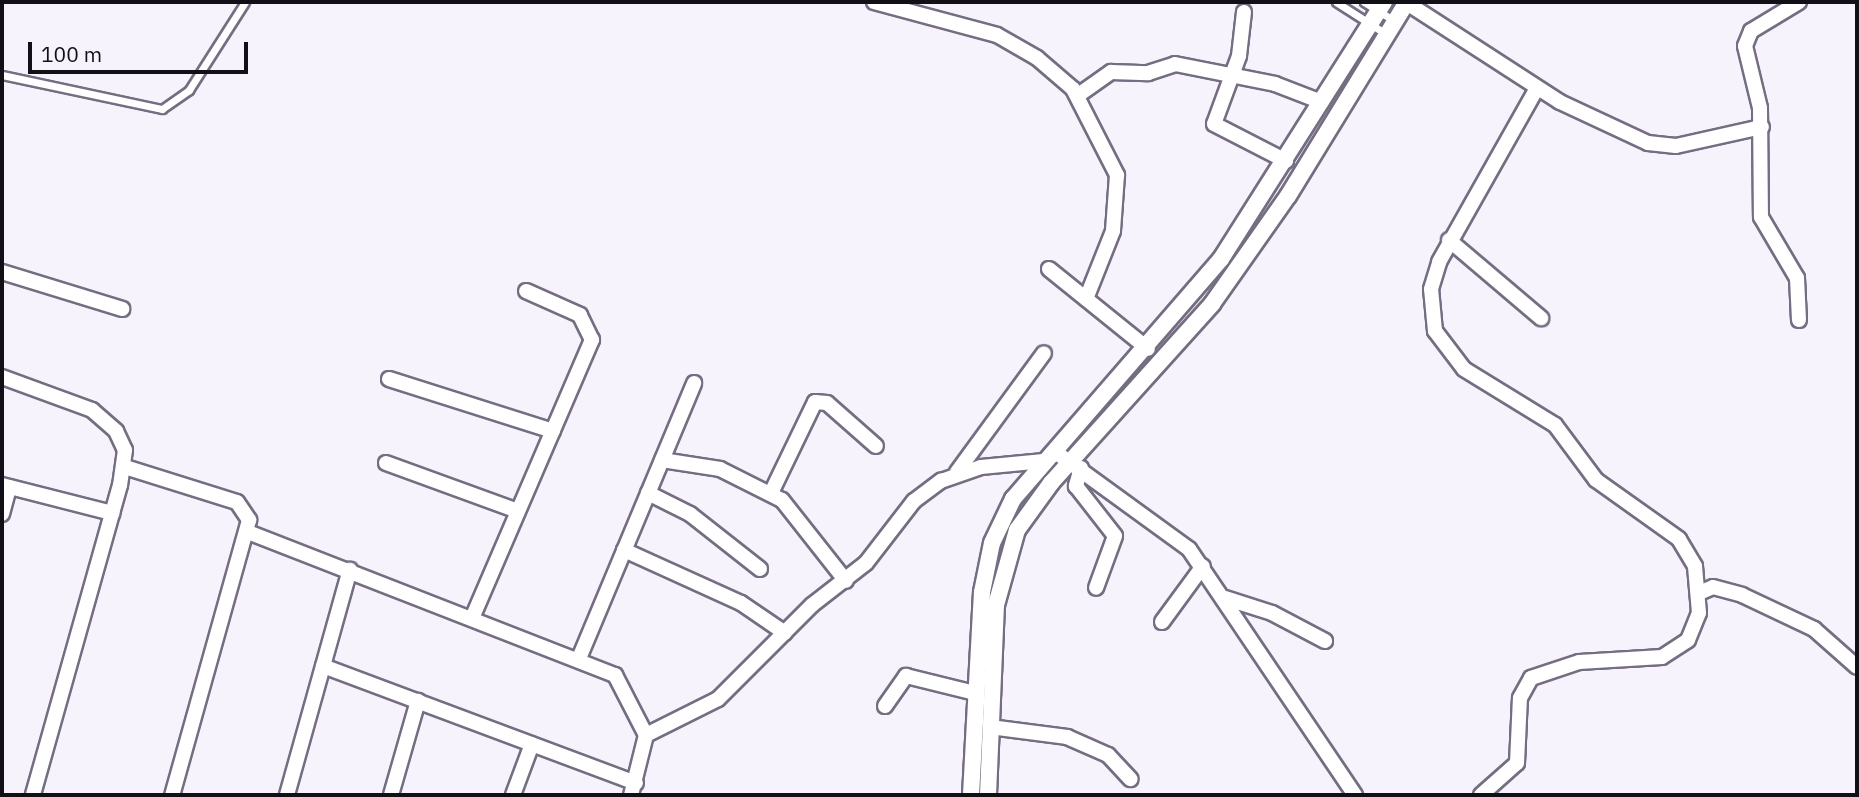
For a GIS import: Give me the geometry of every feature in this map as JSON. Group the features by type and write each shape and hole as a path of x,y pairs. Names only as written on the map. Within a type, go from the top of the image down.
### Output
{"street":[{"path":"874,2 997,35 1037,58 1077,96 1112,161 1118,194 1113,231 1086,299"},
{"path":"988,795 990,727 1002,566 1030,508 1076,464 1212,304 1289,196 1407,2 1537,88 1662,147 1762,127"},
{"path":"1799,2 1746,39 1762,127 1761,217 1797,278 1799,320"},
{"path":"1244,12 1233,77 1216,117 1217,130 1286,161"},
{"path":"971,795 982,592 992,543 1013,499 1148,349 1247,225 1377,12"},
{"path":"1077,96 1111,72 1148,73 1175,64 1322,102"},
{"path":"1481,795 1517,763 1520,698 1531,678 1579,662 1669,654 1695,629 1699,593 1695,566 1679,540 1596,480 1555,425 1449,356 1431,312 1431,289 1449,240 1537,88"},
{"path":"1449,240 1541,317"},
{"path":"1049,269 1148,349"},
{"path":"2,272 122,309"},
{"path":"473,616 553,430 592,331 580,315 526,291"},
{"path":"646,735 718,699 785,633 846,581 914,501 957,472 1044,353"},
{"path":"2,377 92,410 116,431 125,467 33,795"},
{"path":"389,379 553,430"},
{"path":"580,656 694,383"},
{"path":"771,493 815,402 827,403 876,446"},
{"path":"957,472 1049,456 1076,464 1178,538 1203,566 1225,598 1346,792"},
{"path":"662,460 720,469 771,493 796,512 846,581"},
{"path":"386,463 518,511"},
{"path":"1076,464 1076,486 1115,536 1096,588"},
{"path":"125,467 237,502 246,509 248,532 172,795"},
{"path":"2,514 5,486 112,513"},
{"path":"648,494 690,514 760,569"},
{"path":"248,532 580,656 615,675 646,735 633,789 532,744 323,666"},
{"path":"624,550 741,603 785,633"},
{"path":"1162,622 1203,566"},
{"path":"287,795 350,570"},
{"path":"1699,593 1713,587 1742,596 1814,629 1857,667"},
{"path":"1225,598 1272,612 1325,641"},
{"path":"885,706 906,676 975,693"},
{"path":"391,795 418,701"},
{"path":"990,727 1067,737 1108,755 1130,779"},
{"path":"513,795 532,744"}],"lane":[{"path":"2,75 162,109 190,90 245,2"},
{"path":"1336,2 1377,12 1390,27"},
{"path":"1364,2 1390,27"}]}
